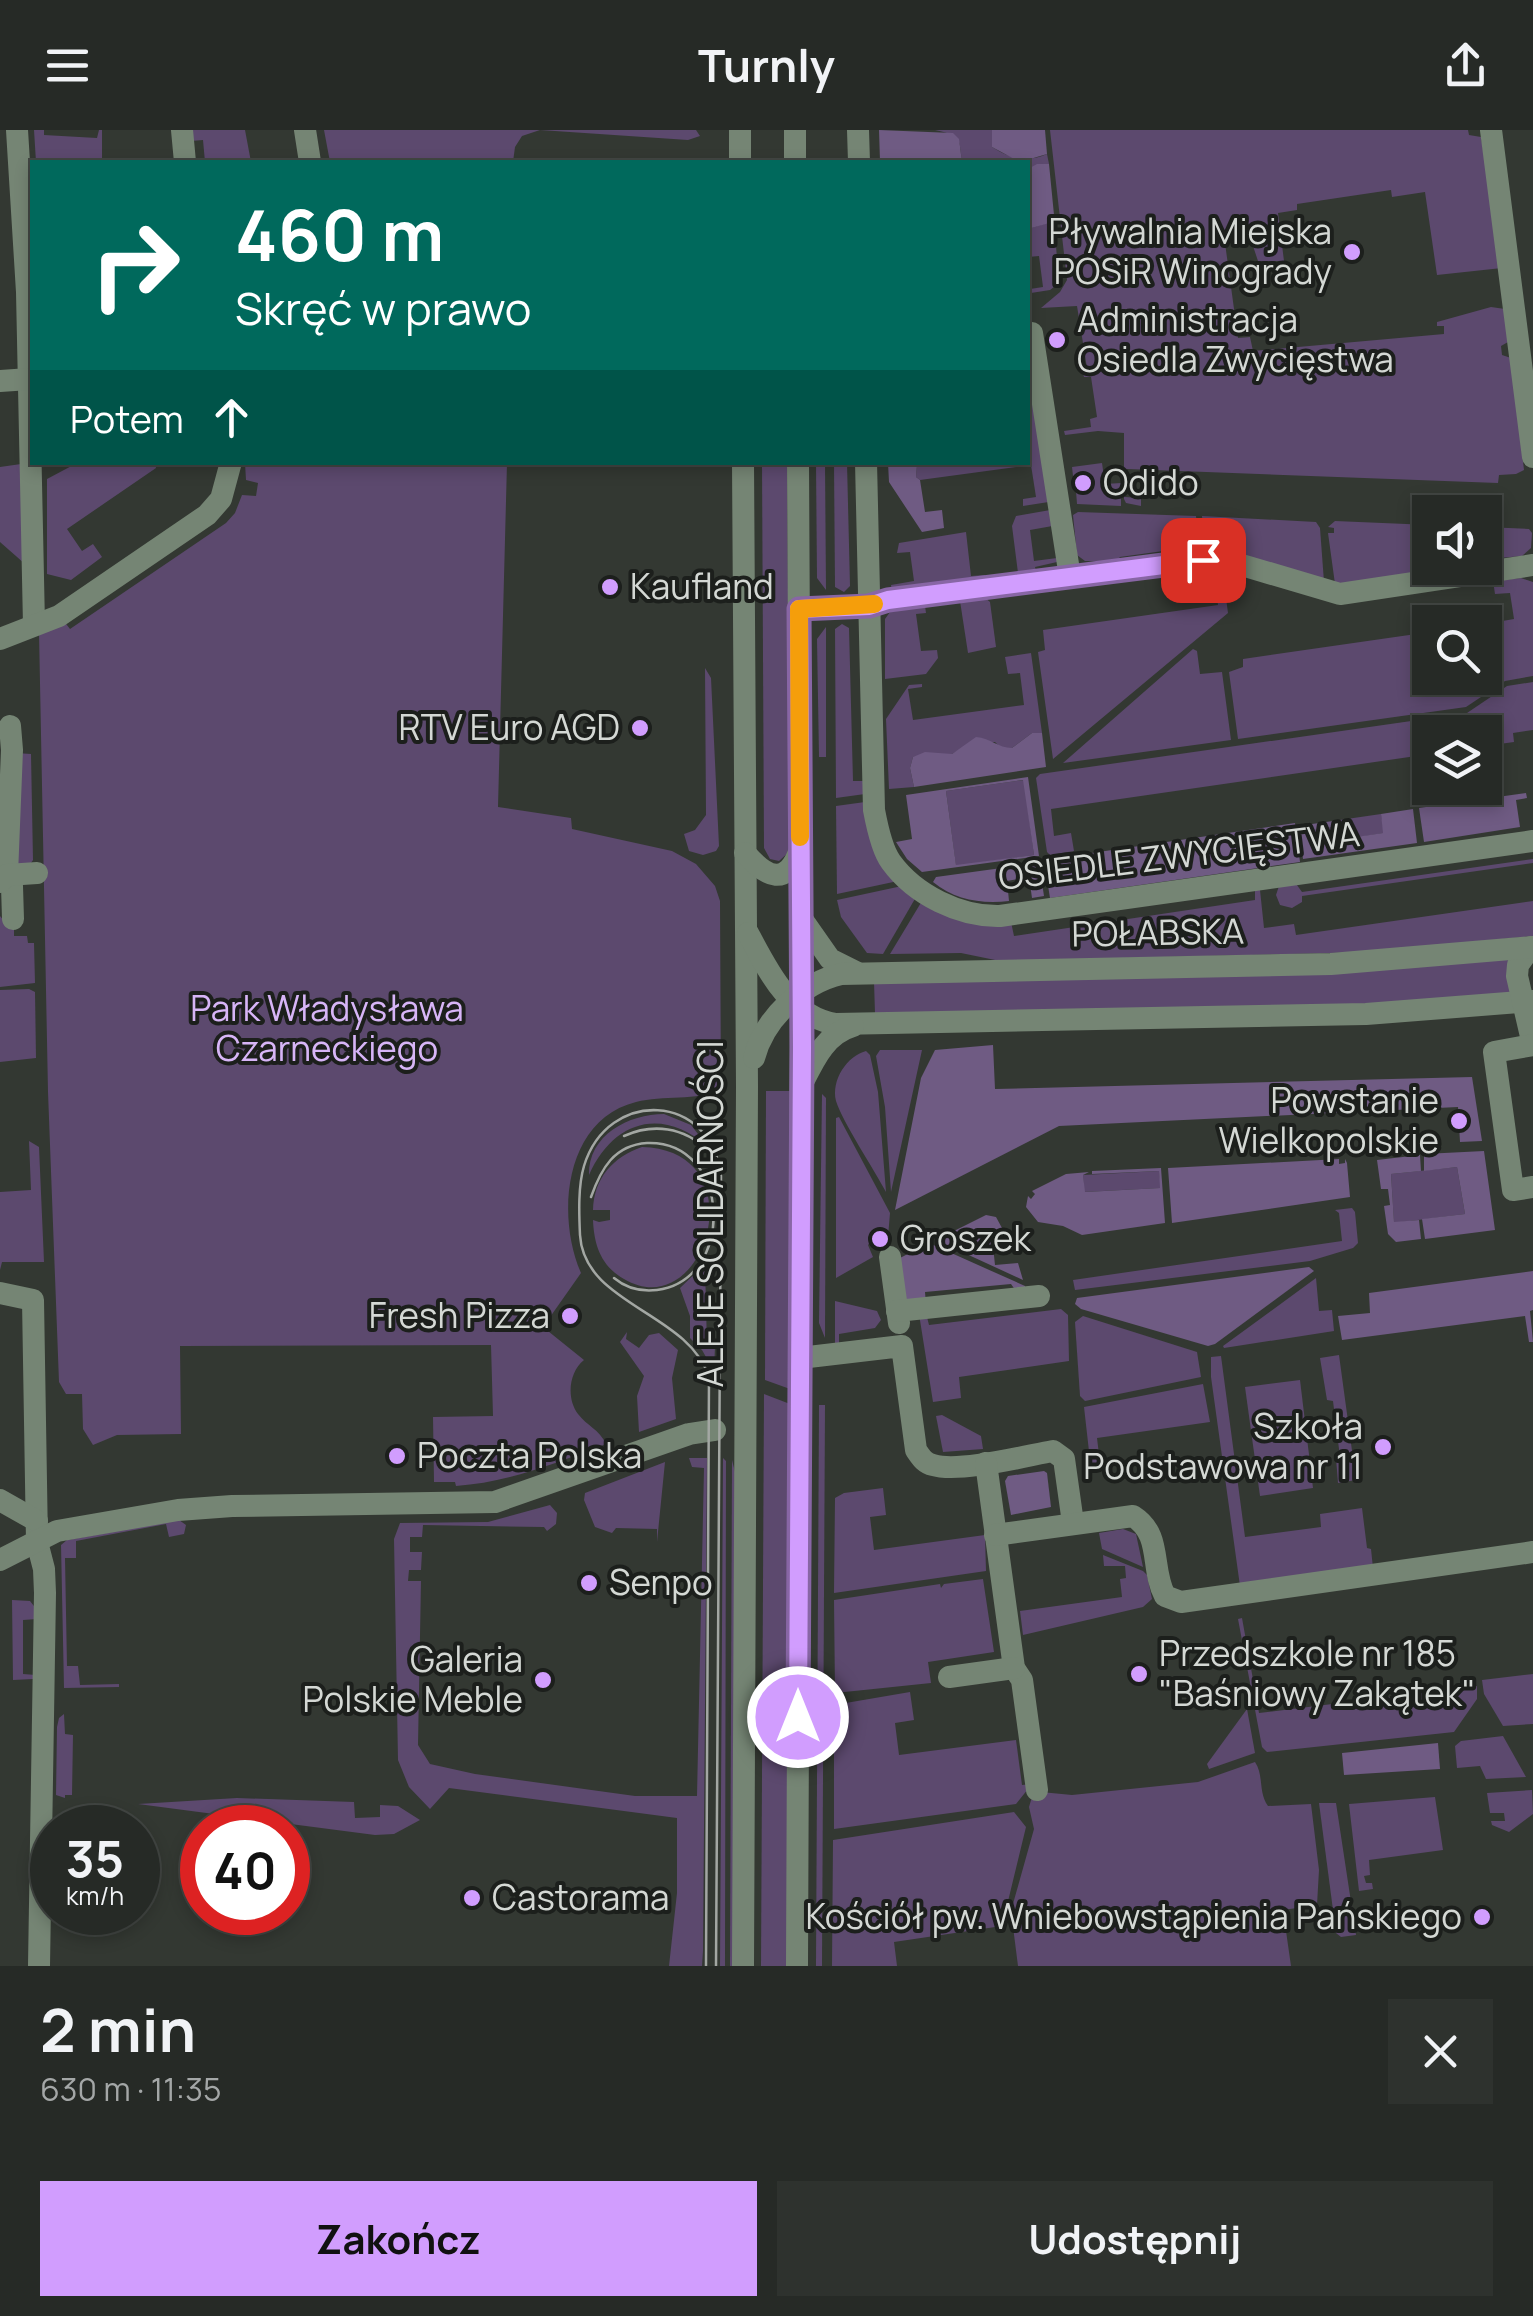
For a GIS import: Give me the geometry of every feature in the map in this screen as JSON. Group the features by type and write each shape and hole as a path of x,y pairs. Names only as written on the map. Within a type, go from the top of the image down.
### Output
{"street":[{"path":"18,130 30,428"},
{"path":"182,130 186,160"},
{"path":"305,130 310,160"},
{"path":"740,130 740,160"},
{"path":"795,130 795,160"},
{"path":"858,130 858,160"},
{"path":"1490,130 1514,350 1533,457"},
{"path":"1030,334 1070,577"},
{"path":"0,380 29,379"},
{"path":"31,465 34,625"},
{"path":"0,639 59,616 212,511 224,491 230,465"},
{"name":"ALEJE SOLIDARNOŚCI","path":"742,465 748,1086 743,1966"},
{"path":"797,1966 801,1085 798,465"},
{"name":"OSIEDLE ZWYCIĘSTWA","path":"866,465 876,822 890,861 926,894 959,910 1006,916 1533,841"},
{"path":"799,609 869,606 888,600 1203,560 1235,563 1340,594 1533,565"},
{"path":"4,879 10,726"},
{"path":"746,854 759,869 772,875 786,874 800,850"},
{"path":"4,879 37,873"},
{"path":"4,879 12,886 14,919"},
{"path":"801,917 830,959 859,973"},
{"path":"747,930 767,966 821,1022 1366,1014 1528,1002"},
{"path":"1532,947 1518,965 1517,976 1528,1002 1533,1045 1494,1052 1513,1190 1533,1188"},
{"name":"POŁABSKA","path":"748,1086 764,1030 829,977 859,973 1331,964 1532,947"},
{"path":"801,1085 826,1042 859,1024"},
{"path":"890,1257 916,1450 924,1461 938,1467 1053,1452 1064,1459 1074,1523"},
{"path":"0,1294 33,1300 43,1317 37,1532 45,1592 39,1966"},
{"path":"897,1311 1038,1296"},
{"path":"800,1358 902,1346"},
{"path":"0,1560 37,1532 198,1509 495,1502 690,1434 715,1430 728,1419 745,1386"},
{"path":"715,1430 745,1462"},
{"path":"986,1463 1014,1668 1022,1680 1037,1790"},
{"path":"0,1500 37,1532"},
{"path":"995,1535 1133,1516 1146,1524 1152,1535 1160,1587 1172,1601 1254,1596 1533,1552"},
{"path":"949,1676 1014,1668"}],"green space":[{"path":"34,130 44,130 44,135 97,138 102,130 102,160 36,160"},
{"path":"190,130 245,130 251,160 205,160 203,140 191,141"},
{"path":"324,130 540,130 522,136 513,160 330,160"},
{"path":"540,130 696,130 700,136 688,140"},
{"path":"935,130 992,130 992,147 1019,158 1047,154 1049,164 1030,169 1030,160 962,160 957,138"},
{"path":"1050,130 1468,130 1469,135 1481,137 1502,268 1437,275 1425,192 1392,197 1391,190 1297,204 1297,210 1278,213 1284,261 1258,261 1250,237 1225,243 1238,338 1250,337 1253,351 1444,334 1444,326 1437,326 1437,322 1491,307 1505,309 1508,342 1501,346 1502,355 1511,358 1524,470 1499,475 1498,483 1127,469 1125,497 1141,498 1141,506 1126,503 1124,499 1124,433 1065,435 1064,431 1091,427 1090,419 1097,417 1091,377 1084,377 1082,369 1087,368 1077,306 1041,308 1060,292 1067,280"},
{"path":"1054,221 1059,283 1050,290 1031,293 1030,289 1043,287 1039,256 1030,257 1030,228"},
{"path":"1030,394 1055,501 1023,506 1023,499 1036,497 1031,465 920,480 916,477 917,465 1030,465"},
{"path":"1102,463 1105,484 1121,483 1121,506 1077,504 1076,491 1093,488 1091,475 1073,476 1072,467"},
{"path":"21,464 25,564 0,542 0,467"},
{"path":"73,465 156,468 67,529 82,551 93,544 102,557 71,580 47,574 47,479"},
{"name":"Park Władysława Czarneckiego","path":"245,465 507,465 498,807 571,818 572,829 672,851 696,864 715,886 720,901 721,1090 701,1096 636,1102 612,1112 594,1128 580,1149 572,1173 569,1225 581,1273 543,1327 584,1360 572,1378 574,1408 606,1444 514,1476 456,1486 455,1482 434,1482 433,1417 493,1416 491,1345 180,1346 181,1434 117,1435 93,1445 83,1429 82,1394 66,1394 59,1382 48,1092 39,632 63,620 70,629 226,523 242,495 256,496 258,483 246,480"},
{"path":"762,465 787,465 790,851 779,861 770,859 764,848"},
{"path":"816,465 825,465 826,590 817,578"},
{"path":"834,465 847,465 850,586 844,592 835,587"},
{"path":"1056,509 1058,525 1030,530 1034,561 1057,558 1057,562 1018,573 1012,526 1016,516"},
{"path":"1078,512 1196,516 1200,552 1192,547 1120,557 1114,564 1099,566 1098,561 1085,561 1077,555 1073,515"},
{"path":"1202,516 1316,522 1320,528 1324,582 1205,552"},
{"path":"1335,521 1412,524 1412,575 1335,584 1328,533 1334,533 1334,528 1328,527"},
{"path":"1502,528 1529,529 1532,533 1531,548 1522,556 1502,558"},
{"path":"966,532 971,576 985,578 892,593 891,585 914,581 910,552 897,553 899,543"},
{"path":"1200,567 1222,568 1228,613 1053,759 1038,652 1045,650 1043,630 1218,605 1215,579 1202,580"},
{"path":"1521,578 1533,582 1533,676 1502,683 1502,621 1514,619 1510,593 1495,594 1494,585 1502,585 1502,580"},
{"path":"984,597 990,602 996,647 968,653 960,601"},
{"path":"925,606 926,613 916,614 921,651 937,650 938,658 926,674 885,679 885,619 890,612"},
{"path":"842,624 849,628 853,781 864,781 865,794 836,798 835,629"},
{"path":"826,627 826,757 819,757 817,639"},
{"path":"1412,635 1412,695 1484,695 1466,707 1238,739 1229,672 1243,667 1243,659"},
{"path":"1193,649 1197,651 1200,674 1222,672 1231,740 1063,763"},
{"path":"1031,653 1042,733 1032,733 1012,748 1001,748 995,742 969,744 952,754 913,757 910,768 914,787 889,789 886,719 909,685 922,684 908,689 913,720 1024,705 1020,673 1008,674 1005,657"},
{"path":"705,668 711,678 719,846 703,855 689,851 684,834 695,830 706,815"},
{"path":"1533,682 1533,730 1513,733 1514,742 1502,744 1502,715 1453,715 1467,713 1494,695 1502,695 1507,686"},
{"path":"1412,721 1412,757 1051,809 1054,836 1071,833 1074,851 1050,855 1036,778 1040,774"},
{"path":"16,753 31,754 33,860 28,867 11,864"},
{"path":"1024,780 1034,855 956,866 946,791"},
{"path":"865,802 898,881 837,894 836,806"},
{"path":"1381,814 1384,833 1315,844 1313,830 1333,827 1333,821"},
{"path":"1533,859 1533,863 1302,896 1302,902 1292,908 1280,905 1276,895 1279,886 1294,881 1302,892"},
{"path":"902,886 916,897 883,954 867,953 841,917 837,900"},
{"path":"1255,887 1260,890 1264,928 1294,924 1296,935 1533,901 1533,936 1371,952 1000,961 961,953 890,954 922,901 1011,922 1014,936 1255,900"},
{"path":"0,916 5,922 14,921 14,936 27,936 28,943 34,943 35,983 0,987"},
{"path":"1514,957 1513,996 1431,1004 875,1014 874,981"},
{"path":"0,990 35,992 36,1058 0,1062"},
{"path":"880,1050 922,1050 891,1192 885,1107 876,1056"},
{"path":"866,1051 878,1092 886,1192 836,1101 836,1085 842,1070"},
{"path":"766,1091 791,1091 790,1389 765,1380"},
{"path":"822,1094 826,1098 825,1338 819,1323"},
{"path":"664,1114 691,1125 708,1147 673,1126 640,1125 611,1142 589,1175 595,1149 603,1138 637,1118"},
{"path":"839,1117 890,1213 888,1237 883,1228 870,1235 868,1245 873,1257 836,1278 836,1118"},
{"path":"29,1141 39,1147 44,1262 2,1262 0,1270 0,1192 31,1190"},
{"path":"642,1147 678,1156 700,1176 709,1203 707,1232 696,1259 677,1279 653,1287 624,1279 610,1268 597,1246 593,1220 610,1220 610,1210 593,1210 597,1188 607,1170"},
{"path":"1457,1167 1465,1214 1394,1223 1391,1174"},
{"path":"1159,1171 1161,1188 1084,1192 1083,1175"},
{"path":"1352,1208 1358,1243 1310,1261 1075,1290 1073,1280 1342,1241 1339,1213 1335,1210"},
{"path":"705,1264 707,1346 715,1346 714,1371 690,1338 690,1316 680,1288"},
{"path":"1316,1278 1319,1311 1332,1310 1334,1331 1224,1348 1223,1346"},
{"path":"835,1301 877,1311 881,1320 875,1328 839,1334 839,1346 835,1346"},
{"path":"1061,1309 1068,1315 1069,1361 959,1377 961,1398 933,1402 919,1314 926,1313 929,1325"},
{"path":"1083,1316 1197,1352 1201,1377 1085,1401 1080,1396 1075,1322"},
{"path":"627,1332 626,1339 639,1348 649,1335 659,1333 678,1350 672,1378 676,1419 639,1432 637,1396 644,1376 620,1342"},
{"path":"1339,1355 1356,1480 1338,1483 1336,1458 1340,1457 1333,1401 1327,1400 1320,1358"},
{"path":"1221,1356 1245,1537 1321,1527 1320,1514 1362,1508 1373,1568 1240,1586 1211,1377 1211,1357"},
{"path":"1300,1380 1313,1488 1260,1496 1245,1387"},
{"path":"1203,1384 1210,1422 1097,1438 1101,1471 1091,1469 1084,1407"},
{"path":"764,1394 790,1404 787,1966 761,1966"},
{"path":"819,1405 825,1405 822,1966 816,1966"},
{"path":"942,1415 981,1436 983,1449 943,1452 936,1416"},
{"path":"689,1458 707,1458 703,1951 702,1966 669,1966 677,1893 677,1818 449,1788 430,1809 409,1787 398,1760 394,1539 400,1523 488,1522 550,1505 557,1513 556,1524 547,1531 544,1527 423,1525 422,1537 410,1537 410,1552 422,1552 421,1570 409,1570 408,1581 421,1581 418,1745 430,1764 635,1796 697,1796 704,1468 692,1467"},
{"path":"723,1458 725,1966 720,1966"},
{"path":"732,1460 735,1472 730,1966"},
{"path":"665,1462 657,1542 657,1529 616,1528 612,1533 595,1527 585,1493"},
{"path":"883,1488 886,1515 870,1517 874,1550 985,1535 986,1571 834,1593 835,1498 844,1493"},
{"path":"179,1520 186,1525 184,1534 169,1537 166,1524 76,1541 76,1558 65,1558 67,1666 78,1666 80,1685 119,1687 64,1688 61,1545 67,1540"},
{"path":"1123,1529 1136,1534 1143,1567 1102,1549 1099,1533"},
{"path":"1103,1555 1143,1571 1152,1599 1143,1607 1023,1635 1020,1611 1122,1597 1120,1579 1126,1578 1125,1566 1104,1566"},
{"path":"983,1579 994,1652 928,1662 931,1683 835,1693 834,1600 940,1584 941,1588 944,1584"},
{"path":"12,1600 30,1601 37,1610 37,1619 23,1620 23,1674 36,1675 33,1679 13,1680"},
{"path":"1242,1618 1259,1713 1477,1686 1477,1699 1454,1732 1267,1752 1262,1747 1238,1619"},
{"path":"1533,1674 1533,1724 1503,1726 1484,1694 1482,1680"},
{"path":"910,1692 914,1720 895,1723 899,1755 1016,1740 1022,1785 1032,1784 1016,1804 834,1829 834,1705"},
{"path":"1247,1709 1255,1753 1209,1769 1207,1764"},
{"path":"64,1714 65,1734 73,1735 72,1795 65,1798 56,1795 57,1727"},
{"path":"1503,1736 1526,1777 1486,1779 1480,1766 1457,1768 1455,1746 1461,1741"},
{"path":"1255,1762 1268,1806 1311,1804 1319,1870 1317,1905 1283,1910 1291,1966 1018,1966 1011,1911 1034,1829 1029,1807 1032,1797 1041,1792 1072,1795 1198,1782"},
{"path":"1532,1790 1533,1814 1509,1832 1492,1825 1491,1821 1505,1821 1504,1813 1490,1813 1487,1793"},
{"path":"1435,1797 1443,1850 1369,1860 1370,1875 1364,1876 1373,1889 1359,1891 1349,1804"},
{"path":"237,1798 354,1802 355,1818 380,1817 380,1805 398,1806 420,1820 394,1834 375,1835 310,1826 310,1805 180,1805 180,1809 138,1804"},
{"path":"1319,1803 1336,1803 1356,1935 1341,1937 1336,1933"},
{"path":"1014,1812 1026,1827 1002,1926 894,1942 897,1966 832,1966 833,1840"}],"shaded area":[{"path":"879,130 953,133 959,139 962,160 880,160"},
{"path":"992,130 1045,130 1047,154 1016,160 992,147"},
{"path":"1049,164 1055,225 1053,222 1030,228 1030,168"},
{"path":"888,465 917,465 925,512 942,510 944,528 922,532 889,482"},
{"path":"1032,733 1042,733 1046,767 914,787 910,768 913,757 925,752 952,754 976,737 1012,748"},
{"path":"1028,777 1039,856 922,872 896,842 912,839 906,795","holes":["1023,780 1034,855 956,865 946,791"]},
{"path":"1526,793 1527,798 1516,800 1520,827 1424,842 1419,808 1502,805 1502,796"},
{"path":"1413,809 1417,843 1303,859 1298,826 1333,821 1333,827 1314,830 1316,843 1383,833 1381,814"},
{"path":"1295,823 1300,862 1050,898 1044,860"},
{"path":"1039,863 1044,896 1032,898 1029,877 1007,881 1009,901 999,902 959,897 933,882 936,877"},
{"path":"993,1045 995,1089 1472,1077 1482,1141 1460,1142 1458,1107 1059,1126 895,1210 921,1078 935,1050"},
{"path":"1484,1151 1495,1230 1425,1239 1422,1219 1465,1214 1457,1167 1424,1171 1424,1154"},
{"path":"1420,1155 1421,1171 1391,1174 1394,1222 1419,1220 1421,1239 1396,1242 1388,1234 1384,1206 1390,1205 1388,1189 1381,1189 1377,1160"},
{"path":"1339,1159 1339,1164 1345,1163 1345,1159 1347,1163 1350,1197 1172,1223 1168,1168"},
{"path":"1161,1168 1165,1223 1082,1235 1063,1226 1038,1222 1026,1207 1028,1196 1031,1199 1035,1194 1032,1191 1066,1174 1089,1172 1083,1175 1085,1192 1160,1188 1159,1171 1092,1171"},
{"path":"986,1215 996,1217 1008,1239 997,1240 998,1246 993,1246 995,1265 1018,1263 1023,1280 936,1240"},
{"path":"929,1243 1025,1286 1025,1291 1018,1294 1011,1284 925,1292 926,1304 906,1300 900,1258"},
{"path":"1309,1267 1314,1271 1208,1346 1075,1304 1077,1298"},
{"path":"1533,1271 1533,1342 1529,1342 1525,1316 1342,1340 1338,1316 1370,1313 1369,1293"},
{"path":"1044,1471 1051,1507 1011,1515 1005,1481 1008,1476"},
{"path":"1438,1743 1440,1769 1344,1775 1342,1753"}],"tram line":[{"path":"706,1966 709,1377 698,1355 681,1337 599,1278 586,1259 580,1235 582,1174 596,1141 614,1123 635,1113 658,1110 680,1115 699,1128 713,1148 721,1176 716,1966"},
{"path":"624,1136 646,1129 668,1130 688,1136 707,1150"},
{"path":"591,1197 610,1160 626,1148 647,1143 675,1148 696,1163 708,1186 714,1212 711,1238 701,1262 683,1281 645,1290 628,1287 614,1278"}],"slow traffic":[{"path":"800,837 799,609 874,604"}],"place":[{"name":"Pływalnia Miejska POSiR Winogrady","path":"1352,252"},
{"name":"Administracja Osiedla Zwycięstwa","path":"1057,340"},
{"name":"Odido","path":"1083,483"},
{"name":"Kaufland","path":"610,587"},
{"name":"RTV Euro AGD","path":"640,728"},
{"name":"Powstanie Wielkopolskie","path":"1459,1121"},
{"name":"Groszek","path":"880,1239"},
{"name":"Fresh Pizza","path":"570,1316"},
{"name":"Szkoła Podstawowa nr 11","path":"1383,1447"},
{"name":"Poczta Polska","path":"397,1456"},
{"name":"Senpo","path":"589,1583"},
{"name":"Przedszkole nr 185 \"Baśniowy Zakątek\"","path":"1139,1674"},
{"name":"Galeria Polskie Meble","path":"543,1680"},
{"name":"Castorama","path":"472,1898"},
{"name":"Kościół pw. Wniebowstąpienia Pańskiego","path":"1482,1917"}],"route":[{"path":"798,1717 802,1048 799,609 869,606 888,600 1203,560"}]}
